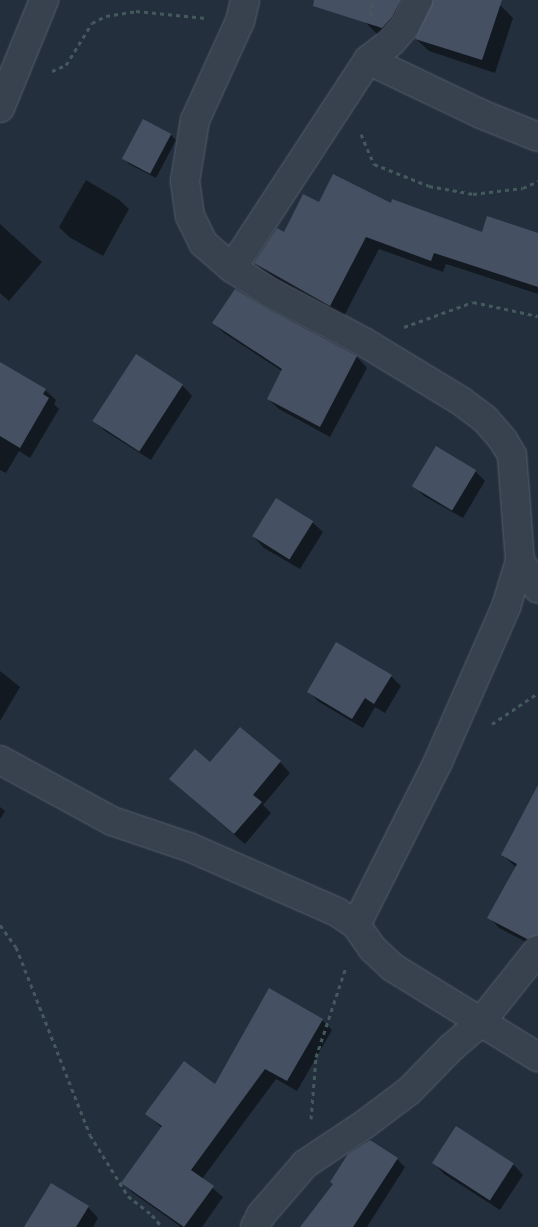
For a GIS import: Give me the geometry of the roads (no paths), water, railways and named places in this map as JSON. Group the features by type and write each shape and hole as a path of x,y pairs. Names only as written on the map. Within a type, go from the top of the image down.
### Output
{"street":[{"path":"0,108 44,0"},
{"path":"232,268 368,60 392,41 405,26 418,0"},
{"path":"243,11 195,120 185,181 190,216 203,243 232,268 271,293 364,342 461,402 485,419 503,440 512,455 520,561 506,607 437,764 356,925"},
{"path":"368,60 481,114 538,138"},
{"path":"520,561 538,589"},
{"path":"0,760 112,821 189,847 337,912 356,925 373,949 392,967 538,1057"},
{"path":"255,1227 305,1164 365,1124 409,1091 480,1023 538,950"}]}
